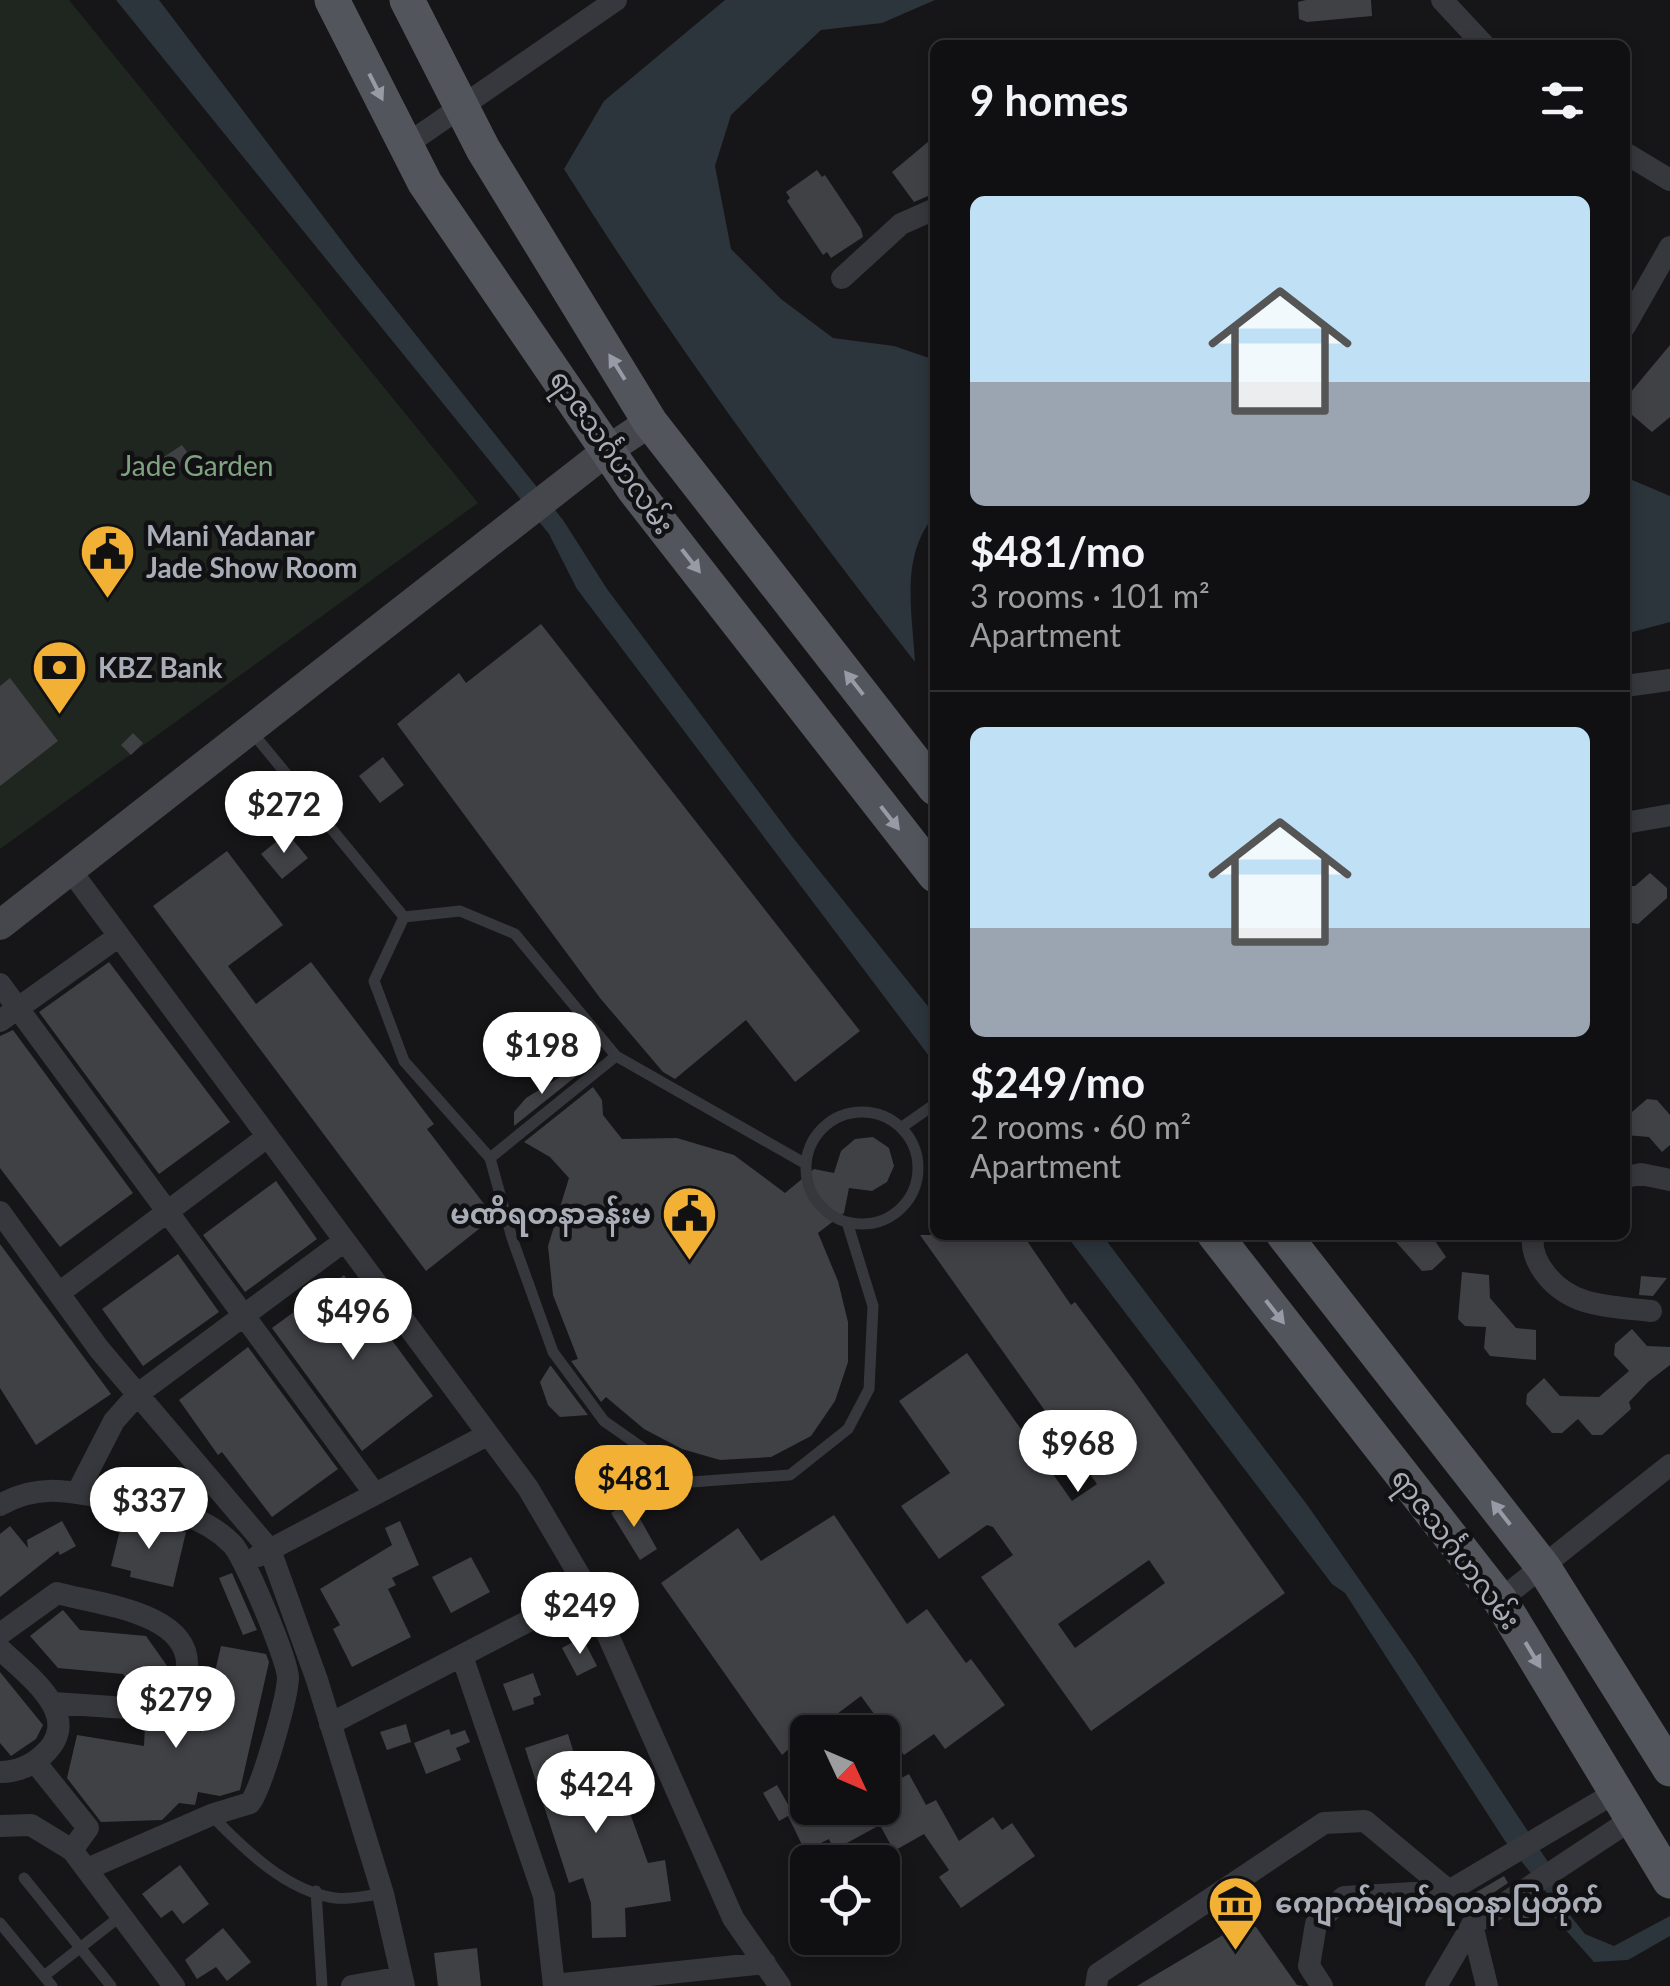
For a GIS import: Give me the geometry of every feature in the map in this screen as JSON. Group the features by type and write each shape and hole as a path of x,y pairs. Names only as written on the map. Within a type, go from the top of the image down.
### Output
{"main road":[{"name":"ရာဇသင်္ဂဟလမ်း","path":"332,0 425,183 608,450 930,869"},
{"name":"ရာဇသင်္ဂဟလမ်း","path":"407,0 482,149 650,422 930,782"},
{"name":"ရာဇသင်္ဂဟလမ်း","path":"1219,1240 1500,1600 1670,1881"},
{"name":"ရာဇသင်္ဂဟလမ်း","path":"1288,1240 1544,1568 1670,1769"}],"street":[{"path":"406,145 616,0"},
{"path":"1442,0 1479,40"},
{"path":"1630,156 1670,180"},
{"path":"842,278 901,224 930,211"},
{"path":"1630,317 1670,247"},
{"path":"0,925 608,450 650,422"},
{"path":"1630,685 1670,680"},
{"path":"1630,822 1670,816"},
{"path":"71,871 528,1488 588,1590 732,1918 780,1986"},
{"path":"9,1015 119,936"},
{"path":"0,984 9,1015 166,1210 375,1494"},
{"path":"59,1293 266,1137"},
{"path":"1630,1176 1641,1174 1670,1180"},
{"path":"0,1212 138,1394 270,1550 311,1664 383,1894 403,1981 352,1986"},
{"path":"1534,1240 1538,1263 1555,1288 1580,1302 1651,1312"},
{"path":"76,1493 114,1421 138,1394 344,1242"},
{"path":"246,1562 488,1436"},
{"path":"1500,1600 1670,1465"},
{"path":"186,1514 203,1471"},
{"path":"0,1504 18,1494 52,1488 186,1514 231,1542 246,1562 288,1676 256,1794 250,1803 211,1815 87,1869"},
{"path":"330,1724 588,1590"},
{"path":"0,1634 57,1593 156,1621 182,1643 188,1665 186,1679 168,1704 156,1710 54,1703"},
{"path":"0,1649 54,1703 58,1733 35,1762 0,1772"},
{"path":"462,1656 544,1896 554,1986 765,1964"},
{"path":"288,1676 311,1664"},
{"path":"35,1762 88,1828 72,1850"},
{"path":"1322,1986 1309,1966 1316,1924 1344,1897 1449,1891 1624,1805"},
{"path":"1436,1986 1472,1925 1624,1805"},
{"path":"1096,1986 1098,1974 1324,1823 1365,1821 1449,1891"},
{"path":"0,1826 31,1825 72,1850 174,1986"},
{"path":"1472,1925 1487,1986"}],"lane":[{"path":"250,730 404,917"},
{"path":"404,917 460,911 515,934 616,1056 806,1164"},
{"path":"404,917 374,981 404,1061 490,1158 512,1238 553,1352 604,1421 692,1482 790,1476 848,1430 869,1388 873,1306 847,1222 816,1200 806,1164 814,1141 841,1116 866,1112 902,1127 918,1158 912,1195 884,1220 847,1222"},
{"path":"490,1158 616,1056"},
{"path":"902,1127 930,1107"},
{"path":"211,1815 253,1858 316,1891 336,1898 383,1894"},
{"path":"24,1878 111,1986"},
{"path":"316,1891 322,1986"},
{"path":"0,1923 48,1981 81,1947 122,1915"}],"green space":[{"name":"Jade Garden","path":"0,0 69,0 478,503 0,849"}],"shaded area":[{"path":"116,0 159,0 357,261 563,520 607,589 794,839 930,1009 930,1057 577,589 549,534"},
{"path":"725,0 935,0 882,23 821,30 731,115 715,166 731,249 781,299 833,338 894,346 930,358 930,522 912,565 915,662 733,420 564,169 604,101"},
{"path":"1630,479 1670,496 1670,622 1630,633"},
{"path":"1070,1240 1106,1240 1308,1506 1414,1658 1565,1888 1569,1914 1585,1934 1614,1946 1670,1916 1670,1936 1628,1960 1594,1962 1555,1918 1548,1894 1505,1841 1345,1593 1332,1584"}],"building":[{"path":"1371,0 1372,16 1307,22 1299,19 1298,2"},
{"path":"930,140 930,195 914,202 892,172"},
{"path":"817,170 822,177 825,175 863,237 831,258 827,252 823,255 787,201 790,198 786,192"},
{"path":"1670,345 1670,417 1652,432 1630,413 1630,393"},
{"path":"182,445 192,459 166,477 156,462"},
{"path":"541,624 860,1031 795,1082 746,1020 675,1079 663,1072 600,998 397,724 459,673 466,683"},
{"path":"10,678 58,741 0,786 0,686"},
{"path":"133,733 143,743 131,755 121,745"},
{"path":"383,757 404,785 380,803 359,776"},
{"path":"287,833 308,858 282,879 261,854"},
{"path":"227,851 283,925 228,966 256,1004 311,962 434,1124 427,1129 494,1217 426,1271 153,906"},
{"path":"1650,873 1667,888 1667,898 1638,924 1630,921 1630,886"},
{"path":"109,962 230,1122 159,1174 39,1012"},
{"path":"13,1030 133,1193 60,1247 0,1168 0,1036"},
{"path":"570,1071 579,1074 514,1126 514,1112 526,1098"},
{"name":"မဏိရတနာခန်းမ","path":"593,1087 602,1100 603,1115 622,1139 677,1138 734,1155 785,1193 814,1169 834,1173 841,1151 855,1139 873,1137 889,1148 894,1166 887,1182 872,1191 849,1188 844,1213 818,1233 838,1281 848,1322 848,1362 835,1401 811,1436 771,1457 720,1460 682,1449 644,1429 606,1397 601,1402 571,1361 578,1359 553,1295 548,1246 569,1178 550,1157 524,1142"},
{"path":"1647,1099 1657,1100 1670,1115 1670,1145 1662,1152 1649,1137 1630,1135 1630,1114"},
{"path":"276,1181 317,1239 245,1292 203,1235"},
{"path":"920,1235 930,1235 930,1240 1026,1240 1071,1305 1075,1302 1132,1378 1285,1593 1091,1731 981,1577 1013,1555 993,1527 987,1525 939,1559 901,1506 950,1473 899,1401 967,1353 1072,1501 1097,1484","holes":["1149,1560 1165,1583 1075,1648 1058,1624"]},
{"path":"1434,1240 1446,1257 1432,1270 1422,1271 1396,1242"},
{"path":"0,1244 111,1394 36,1445 0,1388"},
{"path":"178,1254 219,1312 143,1366 102,1309"},
{"path":"1462,1272 1489,1275 1490,1298 1516,1328 1536,1330 1536,1360 1490,1356 1484,1348 1486,1327 1465,1326 1458,1319"},
{"path":"344,1275 433,1396 362,1451 272,1328"},
{"path":"1641,1276 1667,1278 1653,1296 1639,1295"},
{"path":"1632,1329 1647,1346 1670,1347 1670,1365 1648,1382 1629,1402 1631,1409 1602,1435 1592,1435 1578,1419 1562,1433 1552,1433 1526,1404 1527,1394 1544,1378 1560,1396 1599,1397 1629,1371 1614,1355 1615,1344"},
{"path":"248,1347 338,1469 272,1517 222,1452 218,1455 179,1400"},
{"path":"550,1366 588,1415 560,1417 548,1405 540,1382"},
{"path":"630,1501 657,1549 640,1560 611,1513"},
{"path":"834,1515 907,1624 927,1609 966,1663 971,1659 1005,1705 945,1749 934,1734 904,1755 900,1750 900,1715 875,1715 861,1696 836,1715 790,1715 790,1748 782,1755 661,1583 738,1528 761,1561"},
{"path":"138,1519 186,1532 173,1587 130,1577 131,1571 111,1566 122,1522 136,1525"},
{"path":"62,1521 76,1546 60,1555 58,1551 0,1597 0,1534 10,1526 28,1548 27,1540"},
{"path":"400,1521 419,1565 392,1578 396,1585 388,1589 411,1637 352,1667 333,1629 340,1625 320,1589 392,1545 385,1528"},
{"path":"471,1557 490,1592 451,1613 432,1577"},
{"path":"232,1573 257,1630 243,1635 219,1578"},
{"path":"63,1610 80,1630 146,1636 170,1670 139,1694 123,1674 58,1668 30,1636"},
{"path":"582,1637 597,1666 577,1676 562,1648"},
{"path":"221,1646 266,1654 269,1662 240,1790 220,1796 198,1792 195,1805 179,1803 162,1820 101,1822 67,1778 77,1735 144,1746 145,1725 174,1729 179,1720 201,1732"},
{"path":"0,1672 43,1725 36,1739 11,1756 0,1743"},
{"path":"533,1673 541,1695 533,1698 534,1704 513,1711 503,1684"},
{"path":"406,1724 411,1742 387,1750 380,1732"},
{"path":"449,1729 451,1735 465,1730 470,1742 456,1748 461,1760 426,1774 414,1743"},
{"path":"568,1734 584,1786 597,1759 613,1766 648,1863 665,1860 671,1901 625,1908 626,1937 592,1938 591,1903 583,1878 569,1883 525,1748"},
{"path":"909,1774 926,1805 936,1800 959,1841 993,1817 1002,1830 1012,1823 1035,1856 961,1908 939,1877 949,1870 924,1834 900,1848 891,1845 880,1825 900,1825 900,1779"},
{"path":"777,1785 790,1808 790,1820 788,1816 779,1821 763,1793"},
{"path":"792,1825 880,1825 843,1845 832,1845 829,1839 817,1845 802,1845"},
{"path":"180,1865 209,1904 183,1924 172,1910 161,1918 142,1894"},
{"path":"1504,1876 1508,1883 1478,1903 1473,1894"},
{"path":"1524,1909 1530,1919 1515,1929 1509,1919"},
{"name":"ကျောက်မျက်ရတနာပြတိုက်","path":"1238,1926 1256,1927 1297,1985 1304,1986 1137,1986"},
{"path":"223,1928 251,1962 227,1981 216,1967 197,1979 185,1960"},
{"path":"477,1948 481,1986 438,1986 434,1953"}],"place":[{"name":"Mani Yadanar Jade Show Room","path":"107,601"},
{"name":"KBZ Bank","path":"59,717"},
{"name":"မဏိရတနာခန်းမ","path":"690,1263"},
{"name":"ကျောက်မျက်ရတနာပြတိုက်","path":"1236,1952"}]}
